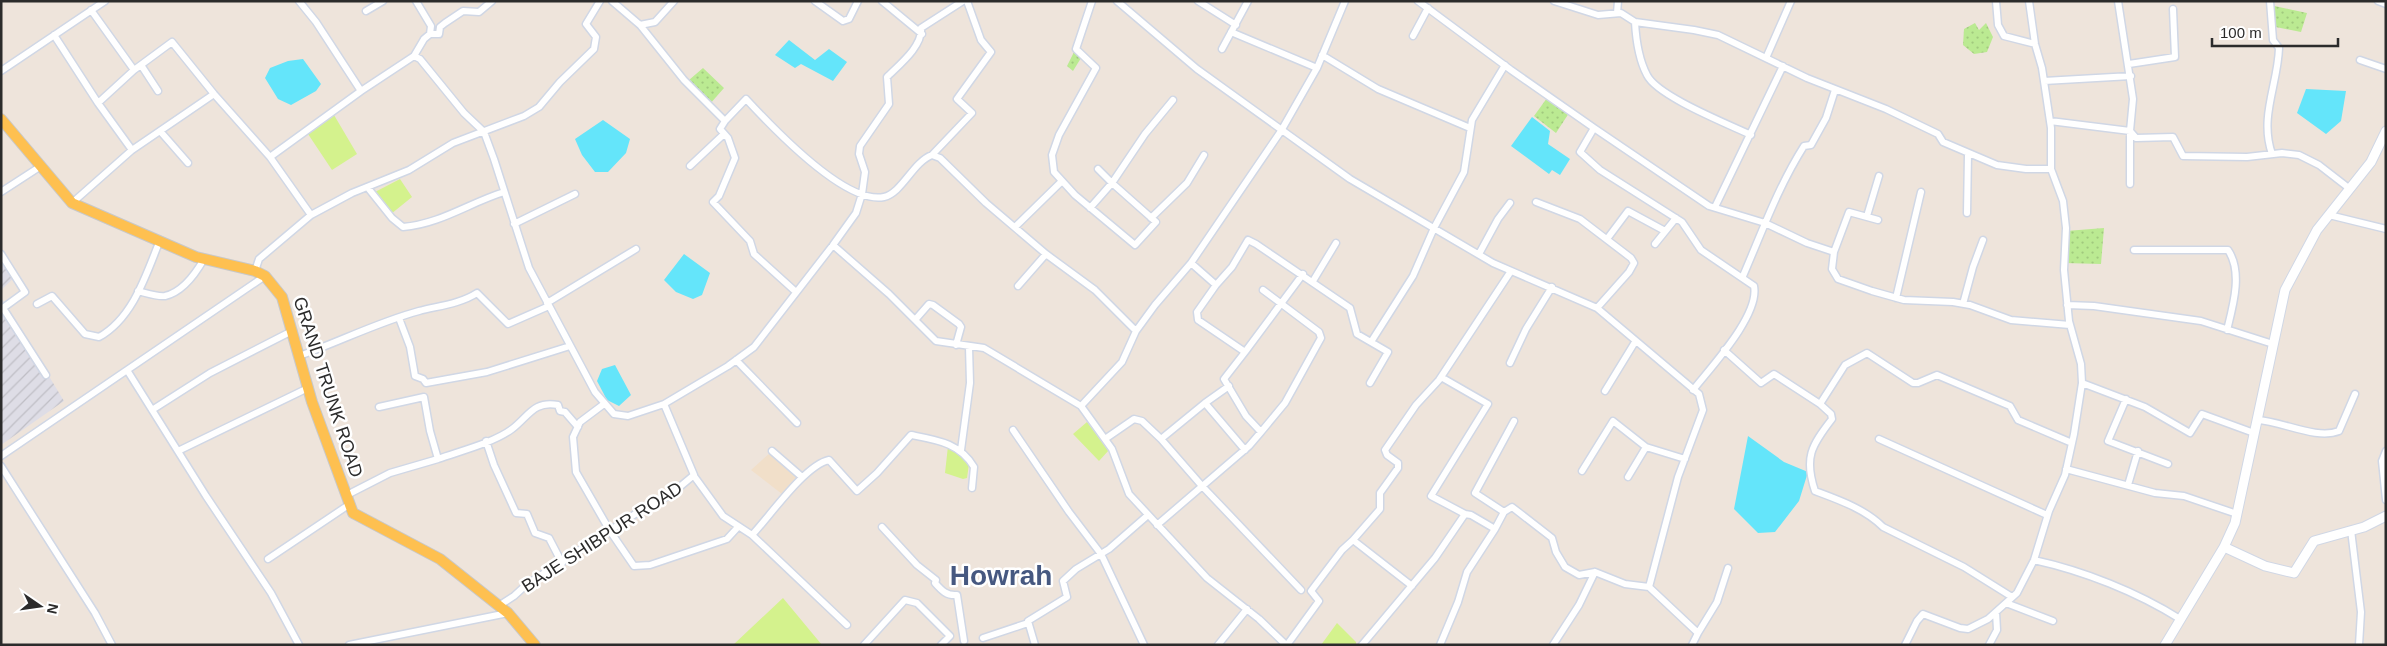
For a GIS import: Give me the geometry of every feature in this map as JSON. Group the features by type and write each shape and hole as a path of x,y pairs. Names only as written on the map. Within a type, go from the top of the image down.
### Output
{"main road":[{"name":"GRAND TRUNK ROAD","path":"1,119 72,204 204,259 255,271 265,276 282,297 308,388 353,513 440,558 500,605 535,645"},
{"path":"2165,645 2224,547 2237,514 2285,290 2317,230 2371,162 2386,131"},
{"path":"2224,547 2265,566 2294,573 2314,541 2364,527 2386,516"}],"street":[{"path":"1,71 97,4 105,1"},
{"path":"300,1 361,91"},
{"path":"366,11 383,1"},
{"path":"416,1 431,26 430,34"},
{"path":"270,157 361,91 414,56 424,39 430,34 439,34 440,27 444,23 463,12 479,12 492,1"},
{"path":"255,271 258,259 311,215 344,197 410,170 453,143 524,116 539,107 560,82 594,49 596,38 586,24 600,1"},
{"path":"612,1 640,25 684,80 725,121"},
{"path":"640,25 655,22 674,1"},
{"path":"815,1 843,21 849,19 858,1"},
{"path":"882,1 922,34"},
{"path":"414,56 420,59 464,113 484,132 529,268 595,392 614,414 628,416 664,404 754,347 833,245 856,213 862,196 864,172 859,154 860,146 890,104 887,78 908,56 922,34 921,28 965,1 981,40 991,52 957,99 972,113 932,155 923,158 896,188 885,197 862,196 813,164 746,99 720,129 728,138 735,158 719,196 713,202 750,241 754,254 796,292"},
{"path":"1092,1 1076,50 1096,68 1059,134 1052,155 1054,172 1061,182 1135,245 1156,222 1098,168"},
{"path":"1117,1 1197,70 1350,179 1511,272 1552,287 1597,308 1693,390 1702,401 1703,410 1684,459 1648,587"},
{"path":"1198,1 1236,25"},
{"path":"1222,49 1248,1"},
{"path":"1418,1 1696,200 1708,206 1765,223 1807,243 1834,252"},
{"path":"1554,1 1598,15 1621,12 1635,22 1718,35 1835,90 1895,113 1938,134 1943,142 1968,154 1997,165 2033,170 2051,169"},
{"path":"1617,13 1618,1"},
{"path":"1766,58 1791,1"},
{"path":"1996,1 1998,24 2004,36 2035,44"},
{"path":"1905,645 1917,621 1923,614 1960,628 1968,629 1988,620 2017,593 2034,560 2047,515 2066,468 2072,442 2082,383 2078,348 2070,325 2067,305 2064,270 2066,228 2063,201 2051,169 2050,121 2044,81 2035,44 2029,1"},
{"path":"2118,1 2131,76 2133,99 2130,131 2130,184"},
{"path":"2270,1 2273,40 2279,48 2278,66 2267,114 2267,139 2272,154"},
{"path":"2378,1 2386,4"},
{"path":"1081,406 1122,362 1136,331 1155,304 1191,263 1281,131 1317,68 1343,2"},
{"path":"1413,36 1428,8"},
{"path":"2129,64 2175,57 2172,9"},
{"path":"91,10 134,70"},
{"path":"1635,22 1636,40 1647,77 1652,82 1663,92 1750,135"},
{"path":"1231,32 1317,68"},
{"path":"54,35 98,103 132,150"},
{"path":"98,103 170,39 214,94 270,157 311,215"},
{"path":"1322,55 1378,89 1470,128"},
{"path":"2360,60 2386,69"},
{"path":"141,65 158,91"},
{"path":"1371,342 1414,276 1434,228 1464,172 1469,153 1472,120 1505,65"},
{"path":"1715,207 1783,66"},
{"path":"2044,81 2131,76"},
{"path":"1743,276 1792,165 1804,146 1811,145 1826,118 1835,90"},
{"path":"72,204 132,150 214,94"},
{"path":"1090,208 1112,183 1145,134 1173,100"},
{"path":"2050,121 2130,131 2136,138 2173,138 2183,156 2247,157 2282,152 2299,155 2319,165 2350,188"},
{"path":"1594,128 1580,152 1600,170 1682,222 1701,250 1743,276 1754,286 1756,295 1751,311 1693,390"},
{"path":"160,132 188,163"},
{"path":"690,166 724,134"},
{"path":"1967,213 1968,154"},
{"path":"932,155 940,158 986,203 1016,226 1046,254 1095,290 1136,331"},
{"path":"1151,218 1187,183 1204,156"},
{"path":"1,192 41,166"},
{"path":"1867,216 1879,176"},
{"path":"1016,226 1061,182"},
{"path":"368,188 392,218 403,227 423,225 442,219 465,206 504,192"},
{"path":"1896,298 1921,192"},
{"path":"514,224 575,194"},
{"path":"1536,202 1580,219 1608,239 1634,263 1630,272 1597,308"},
{"path":"1479,254 1498,219 1510,203"},
{"path":"1608,239 1628,211 1665,231"},
{"path":"1878,220 1853,212 1847,214 1834,252 1832,269 1838,279 1896,298 1917,302 1963,304 2010,320 2070,325"},
{"path":"2329,215 2386,229"},
{"path":"1654,244 1676,218"},
{"path":"37,304 52,296 85,334 99,337 110,329 129,308 160,240"},
{"path":"1245,352 1198,320 1197,312 1216,285 1232,267 1248,240 1303,274 1350,308 1357,334 1388,352 1370,383"},
{"path":"1963,304 1983,240"},
{"path":"1313,281 1336,243"},
{"path":"833,245 936,341 984,348 1081,406 1112,449 1129,494 1207,578 1247,609 1286,645 1319,601 1311,591 1342,550 1380,509 1380,493 1398,468 1398,463 1388,455 1386,450 1416,405 1440,377 1511,272"},
{"path":"299,356 399,318 441,307 477,293 508,324 548,305 636,250"},
{"path":"2134,250 2228,250 2233,258 2235,288 2227,330"},
{"path":"1,254 25,292 3,308 46,375"},
{"path":"1018,286 1046,254"},
{"path":"138,291 164,296 175,292 196,272 204,259"},
{"path":"1191,263 1216,285"},
{"path":"1262,432 1246,416 1224,379 1303,274"},
{"path":"1,456 265,276"},
{"path":"1510,363 1526,329 1552,287"},
{"path":"1157,525 1245,450 1262,432 1285,403 1321,338 1318,332 1263,290"},
{"path":"915,320 925,307 929,304 933,306 944,316 957,322 961,327 956,345"},
{"path":"2067,305 2094,306 2201,321 2273,344"},
{"path":"399,318 410,347 415,376 423,379 426,383"},
{"path":"152,410 210,373 292,331"},
{"path":"1605,391 1635,342"},
{"path":"426,383 487,372 570,346"},
{"path":"961,450 970,383 969,347"},
{"path":"1724,350 1761,383 1774,374 1820,404 1831,414 1832,420 1818,437 1809,456 1810,474 1815,491 1848,504 1876,520 1883,528 1964,567 2012,597"},
{"path":"1820,404 1846,365 1867,353 1913,383 1918,383 1938,375 2010,406 2018,420 2072,442"},
{"path":"736,360 797,423"},
{"path":"127,370 270,593 299,645"},
{"path":"1440,377 1488,404 1431,496 1495,529"},
{"path":"426,383 424,397 430,431 438,459"},
{"path":"2082,383 2152,410 2190,433 2202,414 2254,433"},
{"path":"1161,439 1228,386"},
{"path":"178,451 308,388"},
{"path":"2257,420 2274,421 2297,429 2330,435 2339,431 2355,394"},
{"path":"379,407 424,397"},
{"path":"2126,399 2108,441 2168,464"},
{"path":"268,560 348,500 390,473 438,459 486,441 513,428 529,412 547,403 558,405 560,411 565,412 578,426"},
{"path":"1205,403 1245,450"},
{"path":"604,404 589,414 578,426 573,437 576,472 610,531 634,566 650,565 727,539 738,527"},
{"name":"BAJE SHIBPUR ROAD","path":"500,605 526,585 646,507 670,494 694,476 664,404"},
{"path":"1105,439 1134,419 1142,421 1161,439 1202,486 1301,590"},
{"path":"1504,512 1475,493 1514,421"},
{"path":"1582,471 1613,421 1646,447 1684,459"},
{"path":"1013,430 1101,554 1144,645"},
{"path":"752,535 802,477 823,461 829,460 857,491 877,473 911,435 929,438 961,450 974,467 972,488"},
{"path":"1879,439 1982,483 2047,515"},
{"path":"486,441 494,465 516,513 527,514 535,533 549,538 562,563"},
{"path":"1628,477 1646,447"},
{"path":"2386,450 2382,461 2386,500"},
{"path":"772,451 802,477"},
{"path":"2128,485 2138,451"},
{"path":"1,466 90,604 112,645"},
{"path":"2066,468 2155,493 2184,496 2237,514"},
{"path":"694,476 724,516 752,535 847,625"},
{"path":"1440,645 1458,602 1467,572 1504,512 1512,507 1552,538 1556,552 1565,567 1579,575 1595,572 1625,584 1648,587 1698,632"},
{"path":"1362,645 1412,586 1465,514"},
{"path":"983,638 1028,624 1028,621 1067,597 1063,581 1076,569 1101,554 1148,515"},
{"path":"882,527 917,565 936,580 935,583 942,590 948,595 957,596 964,643"},
{"path":"2351,530 2361,612 2359,645"},
{"path":"1353,540 1412,586"},
{"path":"2034,560 2059,565 2123,590 2164,609 2180,619"},
{"path":"1692,645 1717,602 1728,568"},
{"path":"1553,645 1579,605 1595,572"},
{"path":"864,645 905,600 917,603 950,636 964,643"},
{"path":"2006,603 2053,621"},
{"path":"1218,645 1247,609"},
{"path":"1989,645 1997,630 1996,612"},
{"path":"349,645 508,613"},
{"path":"1028,624 1035,645"},
{"path":"941,645 950,636"}],"shaded area":[{"path":"1,253 16,276 1,290"},
{"path":"1,297 64,401 1,445"},
{"path":"771,452 799,477 782,494 751,470"}],"green space":[{"path":"2270,5 2307,13 2301,32 2271,26"},
{"path":"1975,23 1979,30 1986,23 1993,37 1987,52 1974,54 1963,45 1964,29"},
{"path":"1074,52 1081,58 1073,71 1067,66"},
{"path":"703,68 724,88 709,105 689,80"},
{"path":"1547,98 1569,113 1556,133 1534,116"},
{"path":"334,115 357,154 332,170 308,134"},
{"path":"400,179 412,197 391,214 375,192"},
{"path":"2104,228 2101,264 2064,263 2066,231"},
{"path":"1087,422 1109,450 1099,461 1073,434"},
{"path":"948,446 959,452 969,464 967,478 963,479 945,473"},
{"path":"783,598 822,645 733,645"},
{"path":"1337,623 1356,642 1356,645 1321,645"}],"water":[{"path":"789,40 815,60 829,49 847,62 833,81 801,64 795,68 775,55"},
{"path":"303,59 321,84 316,91 291,105 278,99 265,78 270,68 288,61"},
{"path":"2306,89 2346,91 2341,121 2326,134 2297,113"},
{"path":"1532,117 1550,131 1548,144 1570,159 1560,175 1552,170 1549,174 1511,146"},
{"path":"603,120 630,139 626,153 608,172 595,172 582,155 575,139"},
{"path":"684,254 710,273 702,295 693,299 676,292 664,280"},
{"path":"615,365 631,395 619,406 607,400 597,381 602,369"},
{"path":"1748,436 1784,462 1808,472 1799,501 1775,532 1758,533 1734,509"}],"district":[{"name":"Howrah","path":"1001,575"}]}
